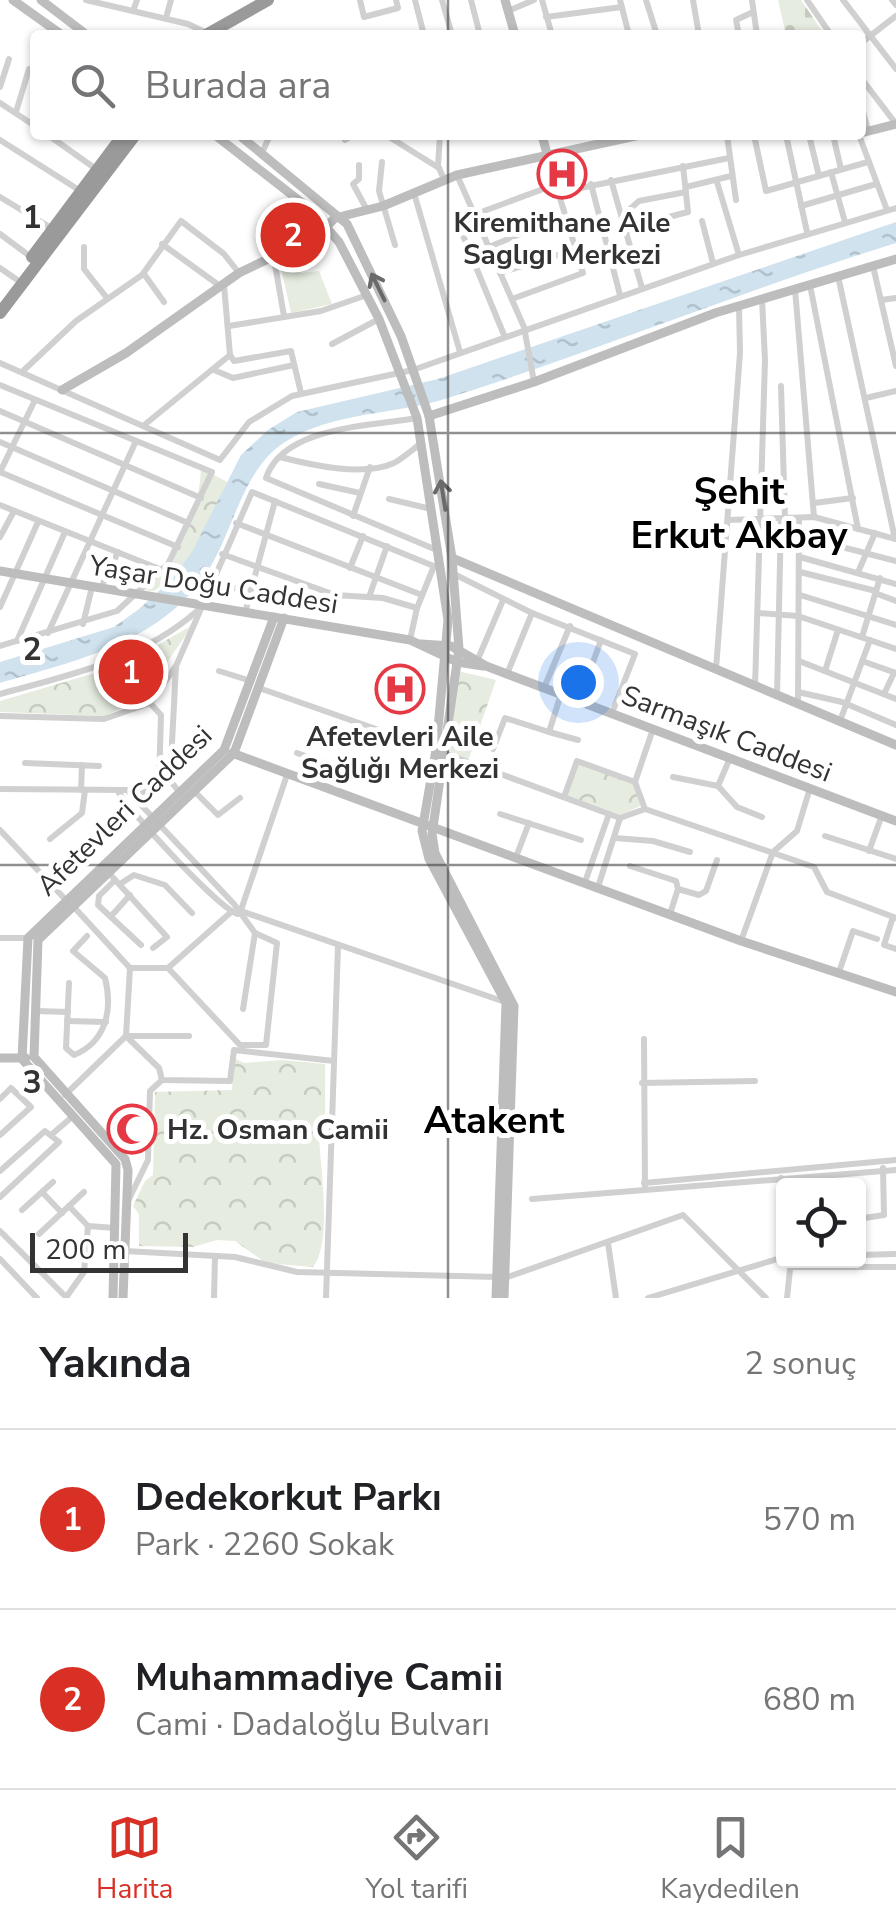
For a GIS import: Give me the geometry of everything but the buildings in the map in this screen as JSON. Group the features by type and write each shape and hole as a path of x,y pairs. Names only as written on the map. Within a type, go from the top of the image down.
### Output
{"highway":[{"path":"215,30 268,0"},
{"path":"228,30 280,0"},
{"path":"0,300 120,140"},
{"path":"0,314 132,140"}],"main road":[{"path":"13,0 55,30"},
{"path":"41,0 80,30"},
{"path":"506,0 513,30"},
{"path":"866,132 896,124"},
{"path":"222,140 325,232 367,294 428,412 452,558 459,649 427,825 429,860 506,1002 501,1277 504,1298"},
{"path":"245,140 347,219 409,374 448,620 442,676 441,752"},
{"path":"543,140 547,154"},
{"path":"62,390 126,353 239,274 347,219 444,179 616,140"},
{"path":"428,412 739,306 896,259"},
{"path":"452,558 896,745"},
{"name":"Yaşar Doğu Caddesi","path":"0,571 421,643 444,651"},
{"name":"Afetevleri Caddesi","path":"34,1058 38,940 69,902 114,878 179,792 229,752 250,681 279,618"},
{"name":"Afetevleri Caddesi","path":"28,938 152,824 194,791 229,752 260,688 279,618"},
{"path":"442,676 421,643 448,620"},
{"path":"444,651 459,649 482,662"},
{"path":"444,651 458,662 482,662"},
{"name":"Sarmaşık Caddesi","path":"482,662 896,821"},
{"path":"229,752 742,940 896,992"},
{"path":"427,825 435,853 514,1006 501,1277 496,1298"},
{"path":"28,938 22,1059 116,1164 113,1298"},
{"path":"0,1058 34,1058 125,1159 123,1298"}],"street":[{"path":"86,0 166,18 198,30"},
{"path":"133,10 137,0"},
{"path":"166,18 171,0"},
{"path":"360,0 364,17 397,4"},
{"path":"415,0 423,30"},
{"path":"442,0 451,30"},
{"path":"471,0 479,30"},
{"path":"508,12 534,0"},
{"path":"542,0 550,30"},
{"path":"646,0 655,30"},
{"path":"693,0 698,30"},
{"path":"752,0 756,30"},
{"path":"843,0 866,30"},
{"path":"812,2 827,30"},
{"path":"546,16 621,3 628,30"},
{"path":"738,30 736,20 754,11"},
{"path":"866,40 896,16"},
{"path":"866,31 896,70"},
{"path":"0,87 9,59"},
{"path":"16,112 29,68"},
{"path":"866,85 896,124"},
{"path":"0,103 30,122"},
{"path":"0,140 81,192"},
{"path":"55,140 97,170"},
{"path":"262,153 268,140"},
{"path":"394,140 439,168"},
{"path":"440,140 439,168 444,179"},
{"path":"727,140 736,200"},
{"path":"755,140 766,191 868,162"},
{"path":"787,140 807,232"},
{"path":"810,140 819,176"},
{"path":"834,140 841,169"},
{"path":"0,363 220,460 248,422 301,393 409,374 504,335 739,254 892,209 868,162 864,140"},
{"path":"512,300 583,273 547,154"},
{"path":"504,335 458,222 555,189 728,158"},
{"path":"382,162 383,206 396,245"},
{"path":"359,165 358,179 353,184 368,211"},
{"path":"626,228 688,212 683,166"},
{"path":"831,172 844,222"},
{"path":"458,176 524,331 533,377"},
{"path":"622,216 639,201 732,176"},
{"path":"611,180 642,288"},
{"path":"717,182 739,254"},
{"path":"591,184 620,295"},
{"path":"801,206 877,184"},
{"path":"414,193 460,352"},
{"path":"0,197 53,228"},
{"path":"489,247 563,216"},
{"path":"22,372 48,344 144,274 181,221 224,254 239,274"},
{"path":"702,221 713,264"},
{"path":"0,234 32,258"},
{"path":"162,244 222,285 230,355 234,361 288,350 301,393"},
{"path":"84,247 84,268 106,298"},
{"path":"500,272 573,250"},
{"path":"274,259 284,316"},
{"path":"873,266 896,366"},
{"path":"0,268 16,279"},
{"path":"144,274 164,302"},
{"path":"728,520 814,517 896,539 894,512 838,276"},
{"path":"810,284 858,529"},
{"path":"795,288 814,517"},
{"path":"229,326 320,311 367,294"},
{"path":"881,300 896,298"},
{"path":"755,687 766,360 762,299"},
{"path":"716,672 740,353 739,306"},
{"path":"332,344 379,319"},
{"path":"143,426 230,355"},
{"path":"214,370 232,378 294,365"},
{"path":"0,386 212,472 178,547 162,570 131,594 117,611 0,646"},
{"path":"777,696 783,518 781,386"},
{"path":"866,398 896,391"},
{"path":"35,400 0,472 178,547"},
{"path":"0,411 200,498"},
{"path":"415,414 316,436 279,457 266,474 273,484 439,551"},
{"path":"0,442 188,523"},
{"path":"48,634 136,442"},
{"path":"279,457 328,466 370,467 395,462 422,443"},
{"path":"353,516 370,467"},
{"path":"319,484 360,493"},
{"path":"0,716 104,719 150,703 176,666 252,492 438,568 417,608 421,643"},
{"path":"814,503 853,498"},
{"path":"390,500 432,509"},
{"path":"245,613 275,501"},
{"path":"0,505 162,570"},
{"path":"0,537 14,511"},
{"path":"798,704 799,518"},
{"path":"0,606 38,522"},
{"path":"236,524 422,595"},
{"path":"17,642 65,532"},
{"path":"859,570 875,533"},
{"path":"350,568 363,536"},
{"path":"800,536 896,560"},
{"path":"368,598 387,546"},
{"path":"83,624 96,588 118,552"},
{"path":"222,554 335,594 417,608"},
{"path":"800,557 859,570 896,584"},
{"path":"800,572 896,601"},
{"path":"454,574 532,613 634,654 612,713"},
{"path":"840,721 862,661 868,615 880,578"},
{"path":"211,582 250,592"},
{"path":"800,595 896,625"},
{"path":"482,662 504,600"},
{"path":"0,694 120,658 176,629 201,606"},
{"path":"758,612 780,614 896,649"},
{"path":"506,674 532,613"},
{"path":"544,688 570,626"},
{"path":"824,671 838,630"},
{"path":"579,701 601,640"},
{"path":"799,661 896,698"},
{"path":"862,661 895,673 884,694"},
{"path":"176,666 170,780 179,792"},
{"path":"219,672 250,681"},
{"path":"260,688 620,818 644,808 814,867 827,892 894,917 884,945 896,949"},
{"path":"798,692 846,704 896,725"},
{"path":"549,732 562,694"},
{"path":"150,703 161,714 158,782"},
{"path":"492,750 505,718 578,740"},
{"path":"644,808 634,782 647,748 649,727"},
{"path":"296,753 338,768"},
{"path":"718,786 730,758"},
{"path":"564,797 577,761 634,782"},
{"path":"314,785 322,762"},
{"path":"25,763 99,766"},
{"path":"50,839 82,813 82,765"},
{"path":"130,968 168,968 237,912 288,775"},
{"path":"673,778 718,786 732,804 762,817"},
{"path":"134,798 158,782 170,780"},
{"path":"742,940 774,852 797,831 810,788"},
{"path":"0,789 127,790 152,824"},
{"path":"118,791 255,933 277,944 266,1045 240,1044 168,968"},
{"path":"194,791 218,815 240,798"},
{"path":"500,814 581,840"},
{"path":"584,882 609,814"},
{"path":"869,851 882,815"},
{"path":"598,887 620,818"},
{"path":"516,857 529,823"},
{"path":"0,830 130,968 126,1036 65,1095"},
{"path":"825,836 896,859"},
{"path":"615,838 650,840 690,852"},
{"path":"678,889 705,893 717,860"},
{"path":"630,866 676,881 678,889 670,914"},
{"path":"142,945 97,901 114,878 134,875 154,879 192,914"},
{"path":"114,878 167,936 154,948"},
{"path":"113,914 130,896"},
{"path":"237,912 506,1002"},
{"path":"839,972 853,930 877,938"},
{"path":"243,1009 255,933"},
{"path":"69,984 66,1048 74,1056 101,1035 106,1022 106,978 73,951 87,936"},
{"path":"0,938 28,938"},
{"path":"326,1298 338,946"},
{"path":"36,1011 106,1022"},
{"path":"126,1036 189,1036"},
{"path":"126,1036 159,1068 162,1080"},
{"path":"126,1204 148,1160 150,1091 162,1080 230,1081 232,1036"},
{"path":"644,1038 644,1186"},
{"path":"230,1055 234,1050 334,1061"},
{"path":"642,1083 755,1082"},
{"path":"0,1099 11,1088 30,1107 0,1135"},
{"path":"51,1135 72,1117"},
{"path":"0,1171 46,1130 59,1142 0,1197"},
{"path":"532,1199 882,1166 896,1160"},
{"path":"882,1166 896,1170"},
{"path":"866,1218 884,1215 882,1166"},
{"path":"782,1174 782,1178"},
{"path":"22,1210 52,1182"},
{"path":"42,1192 62,1213"},
{"path":"40,1234 84,1192"},
{"path":"69,1206 88,1226 115,1228"},
{"path":"125,1251 242,1258 288,1272 501,1277 683,1215 766,1298"},
{"path":"0,1231 67,1297 84,1272 88,1226"},
{"path":"608,1243 616,1298"},
{"path":"866,1255 896,1254"},
{"path":"214,1298 215,1256"},
{"path":"0,1259 37,1298"},
{"path":"648,1298 776,1259"},
{"path":"866,1266 896,1267"},
{"path":"787,1298 790,1268"}],"green space":[{"path":"778,0 801,0 822,30 785,30"},
{"path":"290,253 301,273 319,271 332,304 291,313 279,259"},
{"path":"201,468 229,483 207,529 180,569 154,591 145,590 184,534 196,502"},
{"path":"193,625 142,698 105,716 0,712 0,701 122,665"},
{"path":"458,671 496,680 468,761 450,752"},
{"path":"578,764 632,782 642,805 621,815 567,796"},
{"path":"234,1058 244,1063 282,1060 325,1064 325,1129 319,1135 323,1240 313,1267 266,1263 235,1241 217,1240 193,1247 139,1246 139,1214 133,1206 145,1181 153,1175 155,1092 232,1090"}],"water":[{"path":"896,222 896,243 445,399 342,419 303,432 271,453 260,466 212,564 171,612 119,644 0,683 0,662 114,627 170,581 192,552 241,455 268,430 297,412 438,379"}],"place":[{"name":"Kiremithane Aile Saglıgı Merkezi","path":"562,174"},
{"name":"Muhammadiye Camii","path":"293,235"},
{"name":"Dedekorkut Parkı","path":"131,672"},
{"name":"Afetevleri Aile Sağlığı Merkezi","path":"400,689"},
{"name":"Hz. Osman Camii","path":"132,1129"}],"district":[{"name":"Şehit Erkut Akbay","path":"739,513"},
{"name":"Atakent","path":"494,1120"}]}
